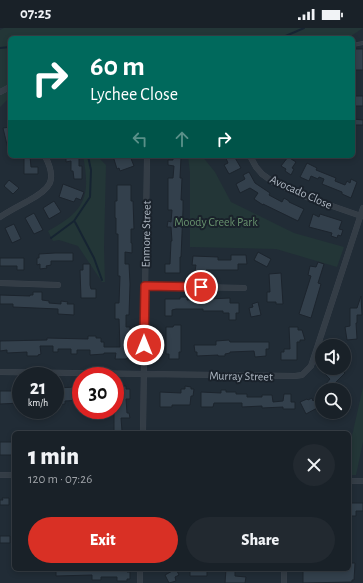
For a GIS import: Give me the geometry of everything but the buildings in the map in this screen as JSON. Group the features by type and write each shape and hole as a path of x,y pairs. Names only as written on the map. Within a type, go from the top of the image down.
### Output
{"street":[{"path":"0,217 48,188 51,182 52,171 46,158"},
{"name":"Enmore Street","path":"143,431 147,158"},
{"name":"Avocado Close","path":"251,158 262,174 273,182 309,198 360,216"},
{"name":"Murray Street","path":"0,372 302,375 311,366 363,208"},
{"path":"0,283 58,285"},
{"path":"145,286 244,288"},
{"path":"0,475 12,475"},
{"path":"351,481 363,481"},
{"path":"140,571 140,583"},
{"path":"284,571 284,583"}],"green space":[{"path":"4,28 363,28 351,36 8,36 8,99 0,107 0,30"},
{"path":"83,158 99,158 106,165 104,247 105,282 102,282 78,246 59,240 53,241 48,231 70,217 82,201 86,182"},
{"name":"Moody Creek Park","path":"188,158 204,158 215,172 231,202 294,233 344,247 337,267 276,249 190,247 190,173"},
{"path":"363,387 363,442 356,475 351,475 351,440"}],"waterway":[{"path":"286,36 304,28"},
{"path":"0,48 8,47"},
{"path":"51,238 74,221 90,197 91,170 88,158"},
{"path":"75,222 94,258 102,280"}],"route":[{"path":"144,345 145,286 201,287"}]}
